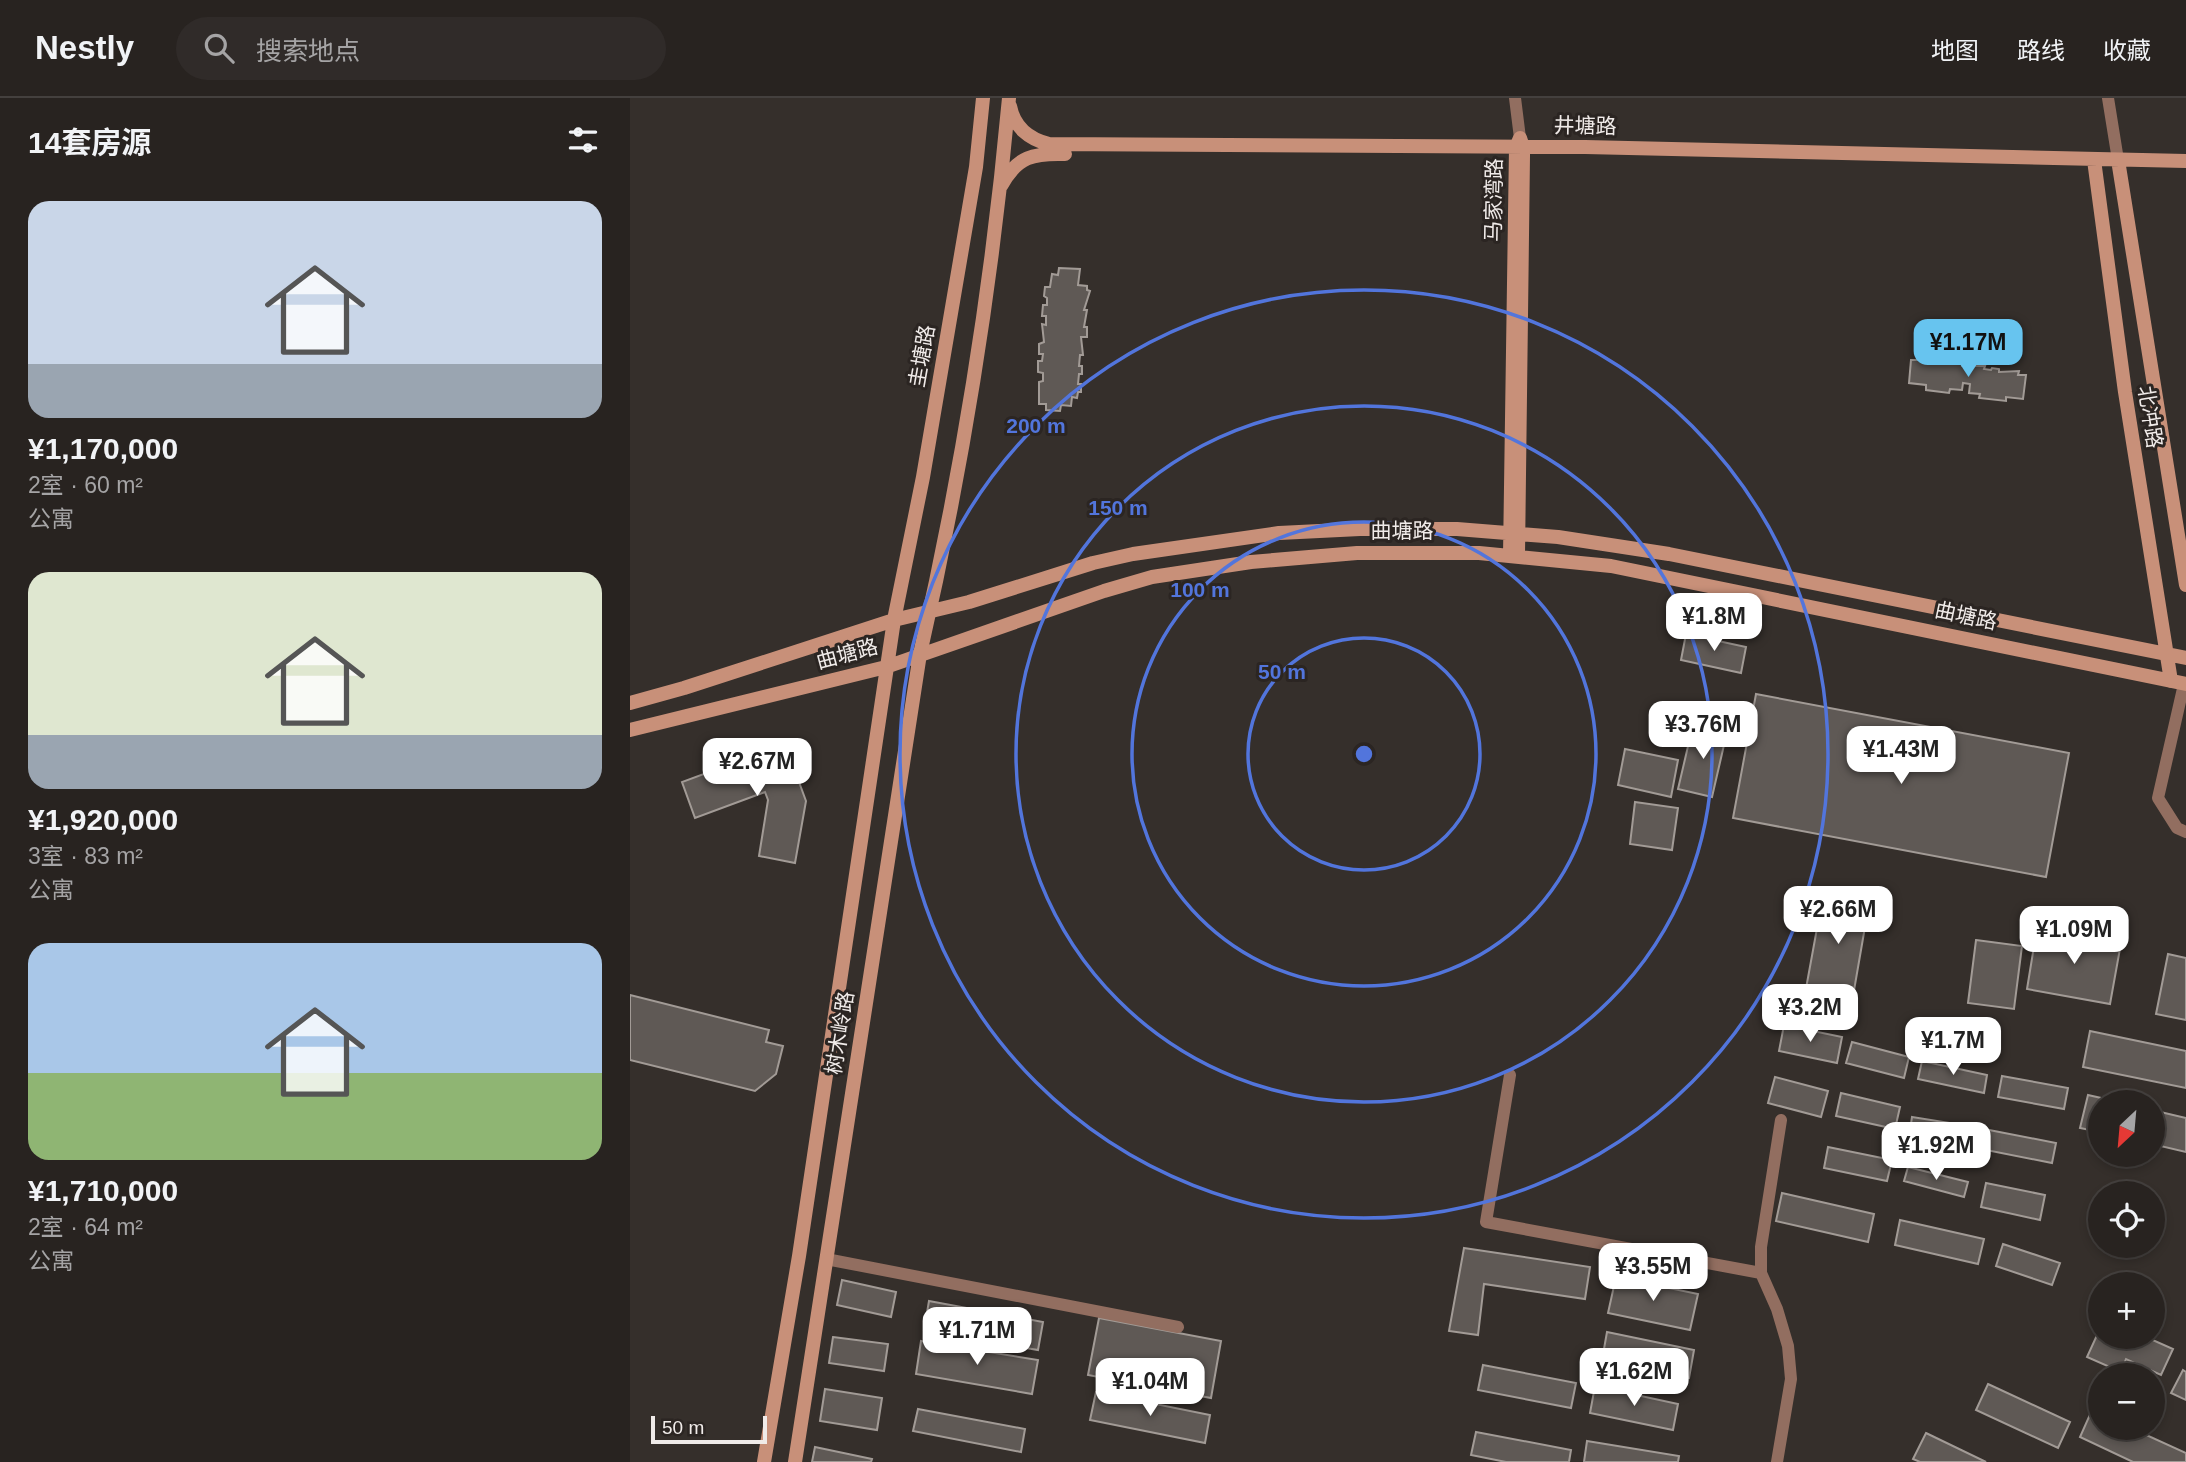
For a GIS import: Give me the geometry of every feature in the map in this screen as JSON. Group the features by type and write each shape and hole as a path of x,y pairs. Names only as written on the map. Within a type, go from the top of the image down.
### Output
{"main road":[{"name":"圭塘路","path":"894,620 923,477 971,194 983,98"},
{"name":"井塘路","path":"1009,99 1013,118 1019,127 1039,141 1049,144 1519,148 2094,164 2186,170"},
{"path":"930,611 968,414 1001,187 1009,99"},
{"name":"井塘路","path":"1001,187 1025,158 1048,153 1519,148"},
{"name":"马家湾路","path":"1514,555 1519,148"},
{"name":"井塘路","path":"2118,165 2186,161"},
{"name":"北冲路","path":"2094,164 2125,393 2167,654 2181,683"},
{"name":"北冲路","path":"2118,165 2186,585"},
{"name":"曲塘路","path":"630,703 894,620 1120,557 1279,533 1360,529 1457,529 1515,533 1669,554 2186,658"},
{"name":"曲塘路","path":"630,730 886,667 1104,591 1163,575 1251,562 1357,553 1514,555 1590,563 1658,574 2181,683"},
{"name":"树木岭路","path":"795,1462 920,654 930,611"},
{"name":"树木岭路","path":"764,1462 799,1256 894,620"}],"street":[{"path":"1515,98 1519,148"},
{"path":"2108,98 2118,165"},
{"path":"2181,683 2158,798 2177,828 2186,832"},
{"path":"1510,1075 1486,1222 1761,1273"},
{"path":"1777,1462 1791,1379 1788,1346 1777,1309 1761,1273 1761,1247 1781,1120"},
{"path":"827,1259 1178,1327"}],"building":[{"path":"1059,268 1080,269 1078,285 1087,286 1090,291 1084,310 1087,310 1084,327 1087,327 1087,337 1081,337 1083,355 1080,355 1079,366 1082,366 1082,374 1079,374 1078,384 1081,384 1081,392 1078,392 1077,398 1072,397 1071,406 1061,405 1060,411 1046,410 1046,404 1039,404 1039,382 1043,381 1043,373 1038,372 1038,361 1042,361 1043,354 1039,354 1039,344 1044,342 1042,324 1046,325 1046,316 1042,316 1043,305 1047,305 1045,287 1050,287 1052,274 1058,275"},
{"path":"1920,358 1962,366 1985,366 1984,369 1999,369 1999,372 2019,371 2018,375 2026,375 2023,399 2006,397 2006,401 1979,398 1980,394 1969,393 1970,384 1963,383 1962,390 1950,389 1949,393 1926,390 1926,385 1909,383 1911,360"},
{"path":"1686,634 1746,647 1741,673 1681,660"},
{"path":"1756,694 2069,753 2046,877 1733,818"},
{"path":"1693,725 1727,732 1712,797 1678,789"},
{"path":"785,744 806,801 795,863 759,856 768,800 765,792 695,818 682,782"},
{"path":"1625,749 1678,760 1671,797 1618,785"},
{"path":"1635,802 1678,808 1672,850 1630,844"},
{"path":"1824,890 1870,898 1852,1002 1805,994"},
{"path":"2037,928 2121,943 2110,1004 2027,989"},
{"path":"1976,940 2022,946 2014,1009 1968,1003"},
{"path":"2168,954 2186,958 2186,1020 2156,1014"},
{"path":"630,995 769,1030 766,1042 783,1046 776,1074 755,1091 630,1060"},
{"path":"1784,1025 1842,1037 1837,1063 1779,1051"},
{"path":"2090,1031 2186,1051 2186,1088 2083,1067"},
{"path":"1852,1042 1909,1057 1904,1078 1846,1063"},
{"path":"1922,1061 1987,1075 1984,1093 1918,1079"},
{"path":"2002,1076 2068,1088 2064,1109 1998,1097"},
{"path":"1775,1077 1828,1091 1821,1117 1768,1103"},
{"path":"1841,1093 1900,1107 1895,1129 1836,1116"},
{"path":"2088,1095 2088,1130 2080,1128"},
{"path":"2165,1113 2186,1118 2186,1152 2165,1147"},
{"path":"1912,1117 1975,1127 1972,1147 1909,1137"},
{"path":"1984,1129 2056,1143 2052,1163 1981,1149"},
{"path":"1828,1147 1892,1160 1887,1181 1824,1168"},
{"path":"1908,1167 1968,1182 1964,1197 1904,1181"},
{"path":"1986,1183 2045,1195 2040,1220 1981,1207"},
{"path":"1782,1193 1874,1214 1868,1242 1776,1221"},
{"path":"1900,1220 1984,1239 1978,1264 1895,1245"},
{"path":"2003,1244 2060,1263 2052,1285 1996,1266"},
{"path":"1464,1248 1590,1267 1585,1299 1484,1284 1478,1335 1449,1331"},
{"path":"1616,1277 1698,1294 1690,1330 1608,1313"},
{"path":"842,1280 896,1292 891,1317 837,1305"},
{"path":"929,1301 1043,1322 1038,1350 924,1330"},
{"path":"1099,1318 1221,1341 1211,1398 1088,1375"},
{"path":"1607,1332 1694,1350 1689,1378 1602,1360"},
{"path":"833,1337 888,1344 884,1371 829,1363"},
{"path":"921,1341 1038,1360 1032,1394 916,1374"},
{"path":"2165,1345 2173,1349 2165,1366 2165,1363 2135,1363 2126,1359 2124,1363 2101,1363 2087,1357 2091,1349 2165,1349"},
{"path":"1483,1365 1576,1383 1571,1408 1478,1390"},
{"path":"2183,1370 2186,1372 2186,1400 2171,1393"},
{"path":"1988,1384 2070,1422 2058,1448 1976,1410"},
{"path":"1595,1386 1678,1404 1673,1430 1590,1413"},
{"path":"825,1389 882,1398 877,1430 820,1421"},
{"path":"1096,1392 1210,1415 1205,1443 1090,1420"},
{"path":"918,1409 1025,1429 1021,1452 913,1431"},
{"path":"2088,1419 2088,1440 2157,1440 2186,1453 2186,1462 2133,1462 2080,1437"},
{"path":"1476,1432 1571,1450 1569,1462 1506,1462 1471,1455"},
{"path":"1926,1433 1986,1462 1920,1462 1913,1459"},
{"path":"1587,1441 1679,1456 1678,1462 1584,1462"},
{"path":"815,1447 872,1459 871,1462 812,1462"}]}
